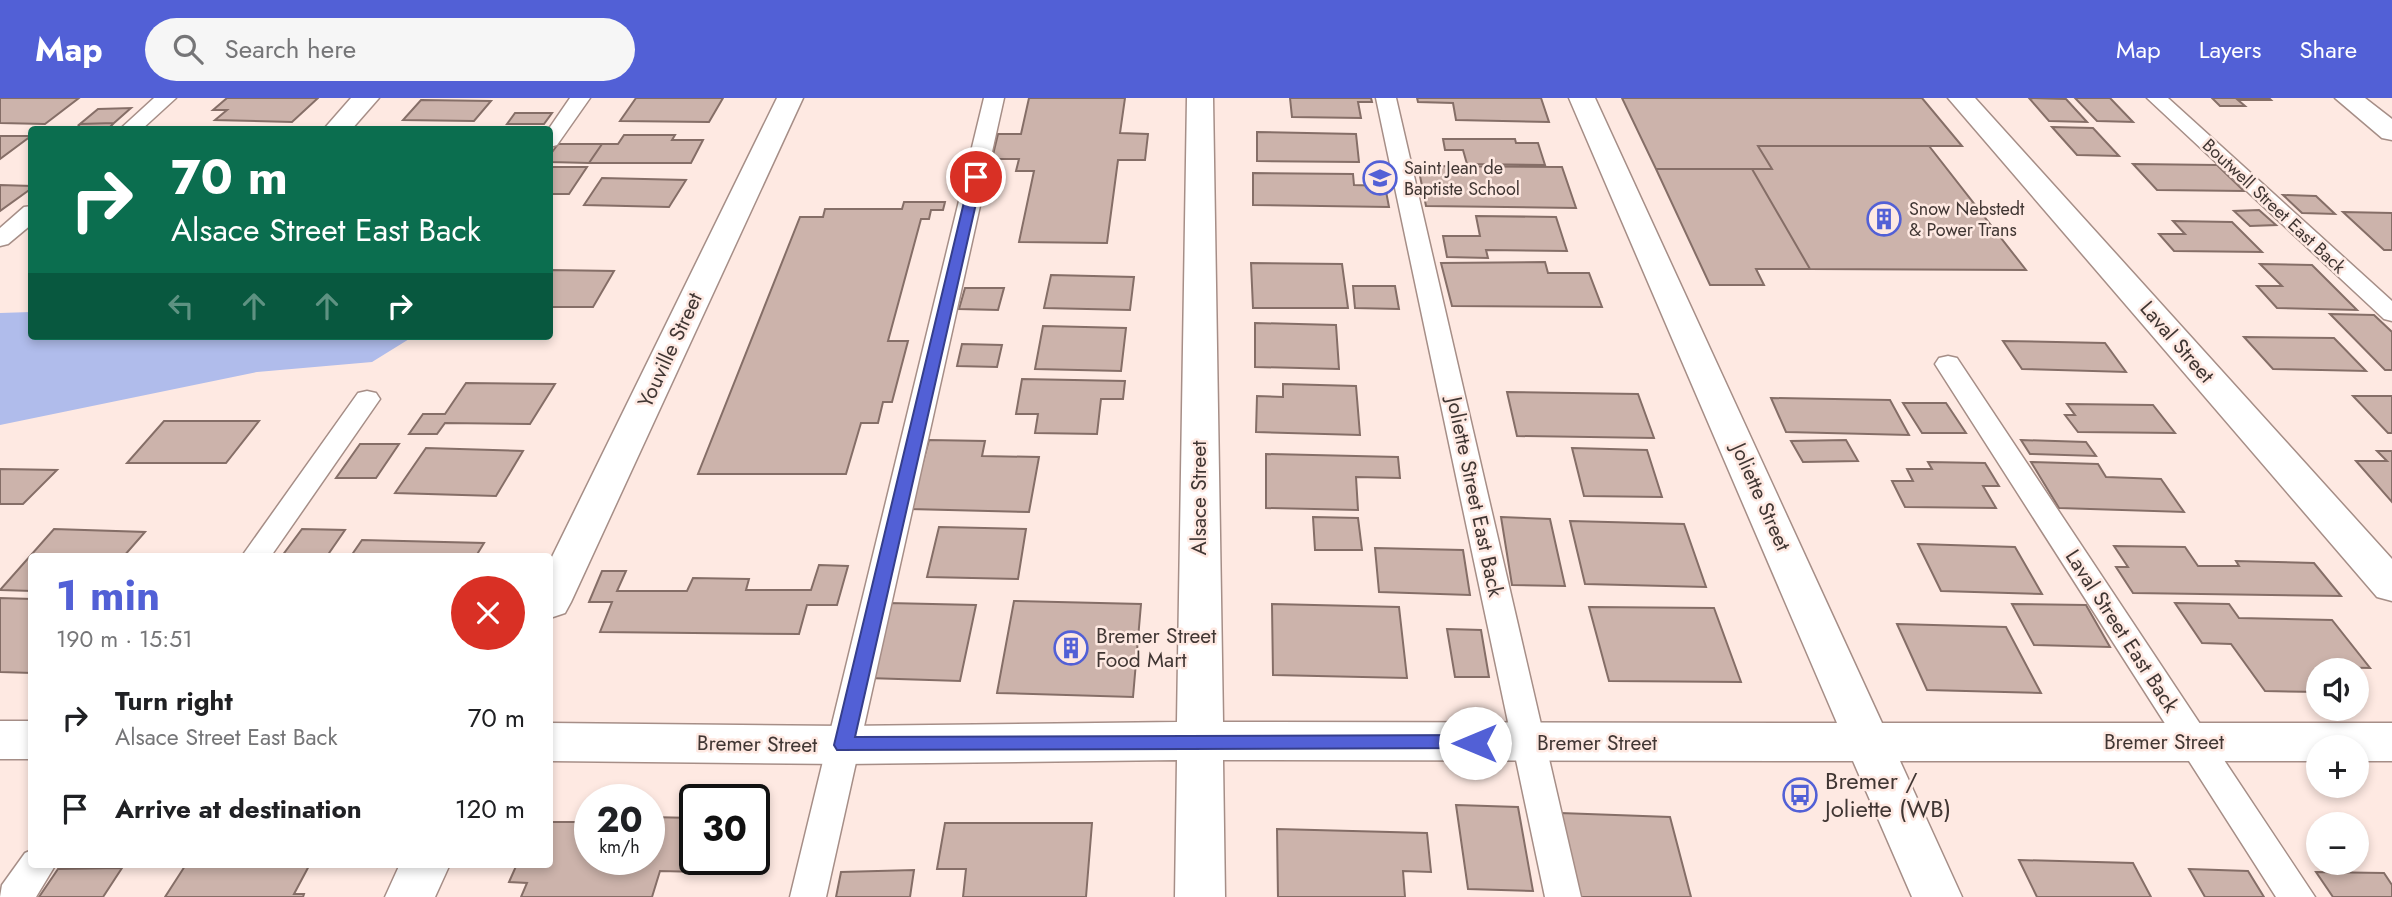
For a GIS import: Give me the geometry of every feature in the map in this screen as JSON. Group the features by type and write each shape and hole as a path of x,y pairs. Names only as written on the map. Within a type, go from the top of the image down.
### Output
{"street":[{"path":"341,126 366,98"},
{"name":"Youville Street","path":"553,596 790,98"},
{"name":"Alsace Street","path":"1200,98 1200,897"},
{"name":"Joliette Street","path":"1582,98 1937,897"},
{"name":"Laval Street","path":"1961,98 2392,586"},
{"path":"2348,98 2392,132"},
{"path":"0,740 28,740"},
{"name":"Bremer Street","path":"553,742 844,745 1199,741 2392,742"},
{"path":"410,897 423,868"}],"lane":[{"path":"134,126 166,98"},
{"path":"553,137 580,98"},
{"path":"808,897 994,98"},
{"name":"Joliette Street East Back","path":"1387,98 1563,897"},
{"name":"Boutwell Street East Back","path":"2157,98 2392,314"},
{"path":"0,239 28,215"},
{"name":"Laval Street East Back","path":"1948,364 2297,897"},
{"path":"258,553 367,400"},
{"path":"15,897 35,868"}],"shaded area":[{"path":"28,312 28,340 408,340 372,362 257,372 0,425 0,313"}],"building":[{"path":"0,98 79,98 45,124 0,123"},
{"path":"227,98 318,98 292,122 215,120 227,110 213,110"},
{"path":"636,98 723,98 709,122 620,121"},
{"path":"1029,98 1125,98 1120,133 1148,134 1145,160 1118,160 1107,243 1019,242 1034,171 1016,171 1019,159 992,159 998,134 1021,134"},
{"path":"1290,98 1371,98 1372,102 1358,102 1361,118 1292,117"},
{"path":"1417,98 1541,98 1549,122 1456,120 1453,103 1418,102"},
{"path":"1622,98 1922,98 1962,146 1758,146 1772,169 1656,169"},
{"path":"2029,98 2066,99 2087,122 2049,121"},
{"path":"2075,98 2110,98 2133,122 2097,121"},
{"path":"2212,98 2271,100 2238,100 2245,106 2220,106"},
{"path":"421,100 491,101 474,121 403,120"},
{"path":"131,108 114,123 80,124 98,109"},
{"path":"515,113 552,113 544,124 507,124"},
{"path":"114,123 111,126 78,126"},
{"path":"2052,127 2093,128 2119,156 2077,155"},
{"path":"1257,132 1356,134 1359,162 1257,161"},
{"path":"624,135 675,135 672,140 703,140 691,163 589,163 602,144 618,144"},
{"path":"0,136 28,136 28,138 0,159"},
{"path":"1443,139 1515,139 1516,143 1538,143 1545,165 1467,164 1463,150 1445,150"},
{"path":"558,144 602,144 589,163 553,162 553,151"},
{"name":"Snow Nebstedt & Power Trans","path":"1758,146 1929,146 2026,270 1810,269 1752,169 1772,169"},
{"path":"2133,164 2217,165 2244,191 2157,190"},
{"path":"1418,166 1562,167 1576,208 1426,206"},
{"path":"553,167 587,167 569,194 553,194"},
{"path":"1656,169 1752,169 1810,269 1756,269 1764,285 1710,285"},
{"path":"1253,173 1353,174 1354,185 1385,186 1389,207 1253,205"},
{"path":"602,178 686,180 669,207 584,205"},
{"path":"0,185 28,186 28,191 0,211"},
{"path":"2283,195 2316,196 2335,214 2302,213"},
{"path":"904,202 945,202 943,210 931,210 929,219 921,219 888,341 908,341 892,402 883,402 878,423 861,423 846,474 698,474 800,217 823,217 825,209 902,209"},
{"path":"2259,210 2276,225 2250,226 2234,211"},
{"path":"2343,212 2392,213 2392,250 2384,250"},
{"path":"1476,216 1556,217 1567,251 1486,250 1488,258 1447,257 1443,236 1480,236"},
{"path":"2173,221 2232,222 2262,252 2174,251 2159,234 2185,234"},
{"path":"1545,262 1548,273 1589,273 1602,307 1452,306 1441,263"},
{"path":"1251,263 1342,264 1348,308 1253,308"},
{"path":"2260,264 2312,265 2357,310 2277,308 2257,286 2282,286"},
{"path":"553,270 614,271 593,307 553,307"},
{"path":"1051,275 1134,277 1130,310 1044,308"},
{"path":"1353,286 1395,286 1399,309 1355,308"},
{"path":"965,288 1004,288 998,310 959,309"},
{"path":"2330,314 2374,315 2392,332 2392,370 2385,370"},
{"path":"1255,323 1336,325 1339,369 1255,367"},
{"path":"1043,326 1126,328 1121,371 1035,369"},
{"path":"2244,337 2334,338 2366,371 2273,369"},
{"path":"2003,341 2105,343 2126,372 2022,369"},
{"path":"962,344 1002,345 997,367 957,366"},
{"path":"1022,379 1125,381 1123,399 1101,399 1097,434 1035,433 1038,414 1016,414"},
{"path":"466,383 555,384 530,424 445,423 437,434 409,434 423,414 445,414"},
{"path":"1283,384 1356,386 1360,435 1256,432 1257,396 1283,397"},
{"path":"1507,392 1638,394 1654,438 1517,436"},
{"path":"2353,396 2392,396 2392,433 2388,433"},
{"path":"1771,398 1890,400 1909,435 1786,432"},
{"path":"1903,403 1946,403 1966,433 1922,433"},
{"path":"2067,404 2153,405 2175,433 2078,432 2065,415 2075,415"},
{"path":"164,421 259,421 226,463 127,463"},
{"path":"929,440 985,441 982,456 1039,457 1029,512 910,509"},
{"path":"1846,440 1858,461 1803,462 1791,441"},
{"path":"2021,440 2086,442 2096,456 2030,454"},
{"path":"360,444 399,444 376,478 336,478"},
{"path":"426,448 523,451 496,496 395,493"},
{"path":"1572,448 1647,450 1662,497 1584,496"},
{"path":"2377,451 2392,451 2392,502 2356,461 2387,461"},
{"path":"1266,454 1398,457 1400,478 1356,477 1358,510 1266,508"},
{"path":"1928,462 1985,463 1999,486 1983,486 1996,508 1905,507 1892,481 1913,481 1907,469 1932,469"},
{"path":"2031,462 2098,464 2106,477 2161,479 2184,512 2059,508"},
{"path":"0,469 57,470 23,504 0,504"},
{"path":"1313,517 1358,518 1362,550 1315,550"},
{"path":"1501,517 1550,519 1565,586 1512,585"},
{"path":"1570,521 1684,524 1706,587 1585,584"},
{"path":"939,527 1026,529 1018,579 927,577"},
{"path":"54,529 145,532 127,553 33,553"},
{"path":"302,529 345,530 329,553 284,553"},
{"path":"362,540 484,543 478,553 353,553"},
{"path":"1918,544 2015,547 2042,594 1941,591"},
{"path":"2114,546 2185,547 2198,566 2239,566 2236,561 2314,563 2341,596 2133,593 2116,567 2128,567"},
{"path":"1375,548 1463,550 1470,595 1379,592"},
{"path":"28,558 28,591 0,590"},
{"path":"819,565 848,566 837,605 807,605 799,634 600,632 612,602 589,602 602,571 626,571 617,591 687,591 693,578 749,579 746,590 811,590"},
{"path":"0,598 28,599 28,673 0,672"},
{"name":"Bremer Street Food Mart","path":"1014,601 1141,604 1133,697 997,693"},
{"path":"888,603 976,605 960,681 868,678"},
{"path":"2175,603 2229,604 2239,618 2332,620 2362,658 2306,658 2306,692 2265,691 2231,644 2202,643"},
{"path":"1272,604 1399,607 1407,678 1273,675"},
{"path":"2012,604 2086,605 2110,647 2034,645"},
{"path":"1589,607 1714,608 1741,682 1609,681"},
{"path":"1897,624 2006,627 2041,693 1927,690"},
{"path":"1447,629 1481,630 1489,677 1455,677"},
{"path":"1456,805 1518,807 1533,891 1468,889"},
{"path":"1560,813 1670,817 1691,897 1575,897"},
{"path":"665,817 679,818 679,871 665,871"},
{"path":"553,822 574,822 574,875 659,875 652,897 521,897 527,883 509,882 515,868 553,868"},
{"path":"945,823 1092,823 1086,897 963,897 966,869 937,869"},
{"path":"1277,829 1427,833 1431,872 1403,871 1405,897 1278,897"},
{"path":"2019,860 2133,863 2151,897 2037,897"},
{"path":"122,868 103,897 39,897 58,869"},
{"path":"184,868 308,868 294,894 304,894 303,897 165,897"},
{"path":"2189,869 2248,871 2264,897 2205,897"},
{"path":"914,870 910,897 836,897 841,872"},
{"path":"2384,873 2392,885 2392,897 2333,897 2318,875"}],"place":[{"name":"Saint Jean de Baptiste School","path":"1380,178"},
{"name":"Snow Nebstedt & Power Trans","path":"1884,219"},
{"name":"Bremer Street Food Mart","path":"1071,648"},
{"name":"Bremer / Joliette (WB)","path":"1800,795"}],"route":[{"path":"976,177 844,745 1175,741 1475,743"}]}
